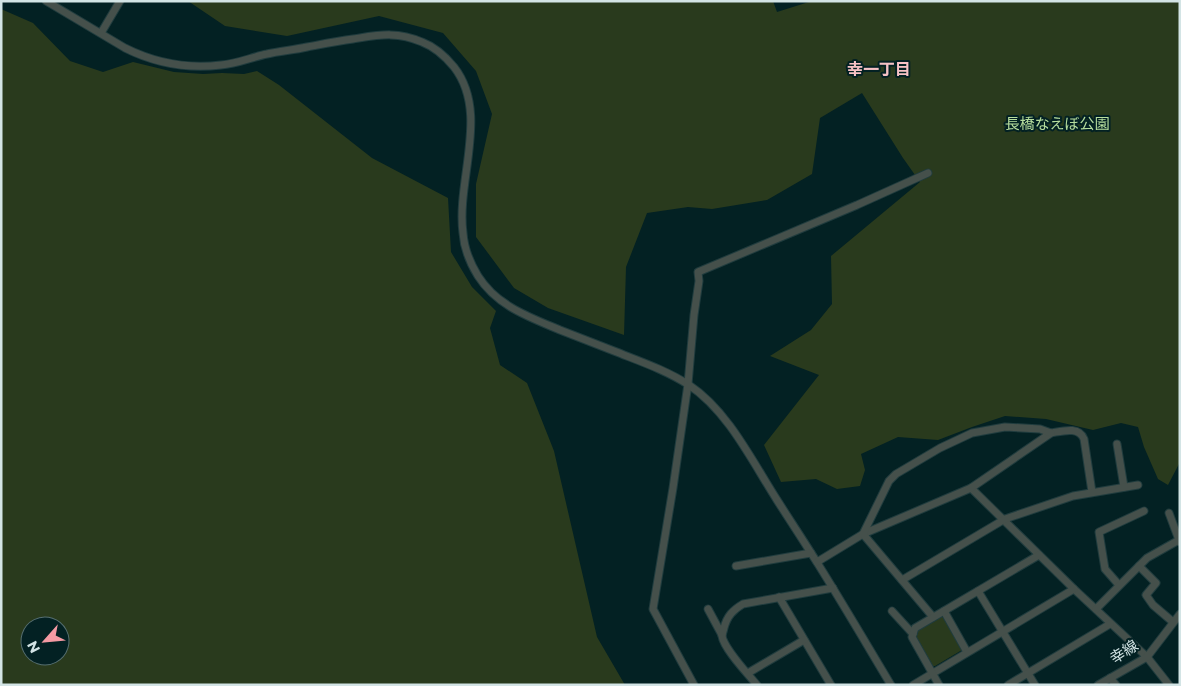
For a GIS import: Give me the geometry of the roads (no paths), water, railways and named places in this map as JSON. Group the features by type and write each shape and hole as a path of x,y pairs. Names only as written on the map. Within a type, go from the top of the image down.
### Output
{"street":[{"path":"46,1 125,48 152,60 171,64 196,66 222,65 264,54 342,40 390,34 401,35 425,43 437,51 458,72 468,99 470,133 462,231 469,259 484,285 508,307 530,318 644,363 688,384 709,402 734,433 817,562 891,685"},
{"path":"101,33 120,1"},
{"path":"694,685 653,609 674,488 688,384 699,281 698,272 928,173"},
{"path":"863,534 889,481 896,474 940,448 972,433 1005,427 1040,429 1051,433"},
{"path":"817,562 863,534 971,488 1051,433 1065,430 1082,433 1092,492"},
{"path":"1117,444 1124,488"},
{"path":"902,580 1005,520 1073,496 1138,485"},
{"path":"971,488 1096,608 1110,624 1147,656 1170,685"},
{"path":"1119,585 1105,569 1099,532 1144,511"},
{"path":"1096,608 1148,558 1179,541 1169,513"},
{"path":"863,534 933,617"},
{"path":"736,566 811,553"},
{"path":"939,685 912,637 915,628 1039,555"},
{"path":"1139,566 1156,584 1146,595 1153,605 1173,622"},
{"path":"722,635 726,619 735,609 743,604 833,588"},
{"path":"913,685 1074,588"},
{"path":"978,591 1034,685"},
{"path":"779,597 831,685"},
{"path":"708,609 727,646 757,685"},
{"path":"892,611 913,634"},
{"path":"944,611 967,652"},
{"name":"幸線","path":"1098,685 1147,656 1180,614"},
{"path":"1008,685 1110,624"},
{"path":"748,673 804,640"},
{"path":"1110,678 1116,685"}],"district":[{"name":"幸一丁目","path":"879,69"}],"park label":[{"name":"長橋なえぼ公園","path":"1057,124"}]}
